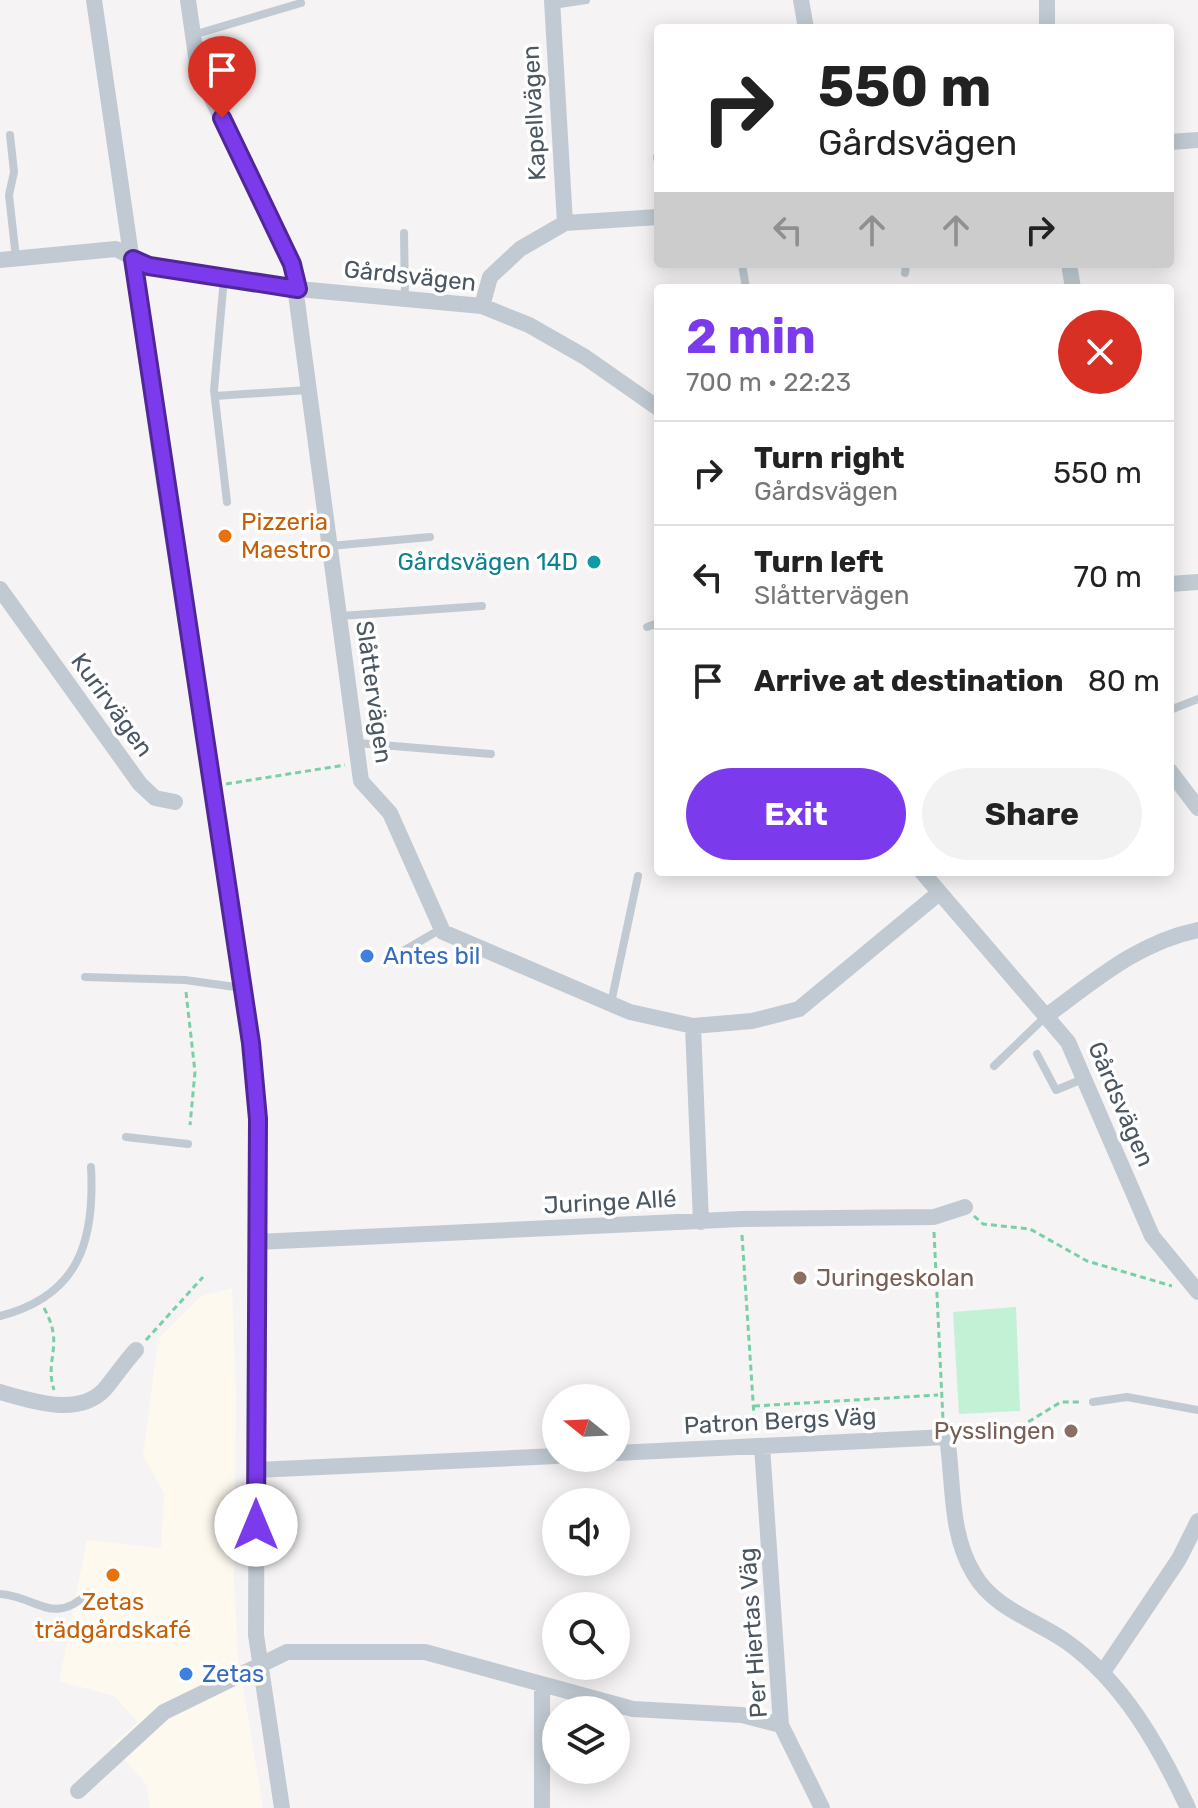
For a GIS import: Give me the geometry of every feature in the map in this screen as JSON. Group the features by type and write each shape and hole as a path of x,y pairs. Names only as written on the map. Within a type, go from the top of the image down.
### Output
{"street":[{"path":"94,0 242,988 258,1119 256,1635 282,1808"},
{"name":"Slåttervägen","path":"188,0 198,70 292,264 298,289 308,390 361,781 390,813 442,929"},
{"path":"801,0 805,24"},
{"path":"1047,0 1047,24"},
{"name":"Kapellvägen","path":"552,2 565,223"},
{"path":"1174,142 1198,140"},
{"path":"482,306 490,277 520,249 565,223 654,217"},
{"name":"Gårdsvägen","path":"8,259 116,249 149,266 224,278 298,289 482,306 529,325 585,357 654,405"},
{"path":"1174,584 1198,582"},
{"name":"Kurirvägen","path":"0,589 140,784 155,798 175,802"},
{"path":"1174,776 1198,808"},
{"name":"Gårdsvägen","path":"925,876 1068,1042 1152,1236 1198,1292"},
{"path":"442,929 459,942 611,1004 693,1026 752,1021 799,1009 939,893"},
{"path":"1045,1017 1124,959 1176,934 1198,930"},
{"path":"693,1026 701,1222"},
{"name":"Juringe Allé","path":"257,1242 741,1219 934,1217 965,1207"},
{"path":"0,1392 35,1401 75,1404 102,1391 136,1350"},
{"path":"947,1437 957,1527 974,1575 1000,1603 1068,1643 1103,1672 1146,1729 1188,1808"},
{"name":"Patron Bergs Väg","path":"630,1452 947,1437"},
{"name":"Per Hiertas Väg","path":"759,1447 781,1725 794,1745 822,1808"},
{"path":"256,1470 542,1457"},
{"path":"1103,1672 1179,1559 1198,1521"},
{"path":"78,1791 164,1712 287,1652 425,1652 633,1709 742,1715 781,1725"},
{"path":"542,1686 542,1808"}],"lane":[{"path":"552,2 586,0"},
{"path":"193,35 301,3"},
{"path":"8,259 9,195 14,172 10,135"},
{"path":"404,233 405,298"},
{"path":"224,278 217,326 215,396 227,502"},
{"path":"215,396 308,390"},
{"path":"330,546 430,537"},
{"path":"340,616 482,606"},
{"path":"647,627 654,624"},
{"path":"1174,708 1198,699"},
{"path":"357,743 491,754"},
{"path":"611,1004 638,876"},
{"path":"391,958 442,929"},
{"path":"85,977 185,980 242,988"},
{"path":"994,1066 1045,1017"},
{"path":"1037,1054 1056,1090 1083,1079"},
{"path":"126,1137 188,1144"},
{"path":"0,1316 41,1303 63,1281 87,1242 94,1198 91,1167"},
{"path":"1093,1402 1127,1397 1198,1410"},
{"path":"0,1594 14,1595 38,1607 55,1609 73,1605 88,1593"}],"path":[{"path":"211,786 360,763"},
{"path":"185,980 195,1072 190,1125"},
{"path":"965,1207 983,1224 1030,1229 1087,1261 1180,1289"},
{"path":"934,1217 940,1395 947,1437 1013,1431 1061,1402 1093,1402"},
{"path":"741,1219 759,1447"},
{"path":"136,1350 203,1277"},
{"path":"41,1303 56,1338 52,1382"},
{"path":"754,1406 940,1395"}],"shaded area":[{"path":"232,1288 236,1394 234,1582 238,1656 263,1808 150,1808 146,1784 112,1745 138,1722 114,1696 59,1681 87,1540 161,1548 164,1493 143,1456 158,1339 201,1296"}],"green space":[{"path":"1016,1307 1020,1411 959,1414 953,1312"}],"place":[{"name":"Pizzeria Maestro","path":"225,536"},
{"name":"Gårdsvägen 14D","path":"594,562"},
{"name":"Antes bil","path":"367,956"},
{"name":"Juringeskolan","path":"800,1278"},
{"name":"Pysslingen","path":"1071,1431"},
{"name":"Zetas trädgårdskafé","path":"113,1575"},
{"name":"Zetas","path":"186,1674"}],"route":[{"path":"222,118 292,264 298,289 149,266 133,259 164,482 251,1043 258,1119 256,1525"}]}
